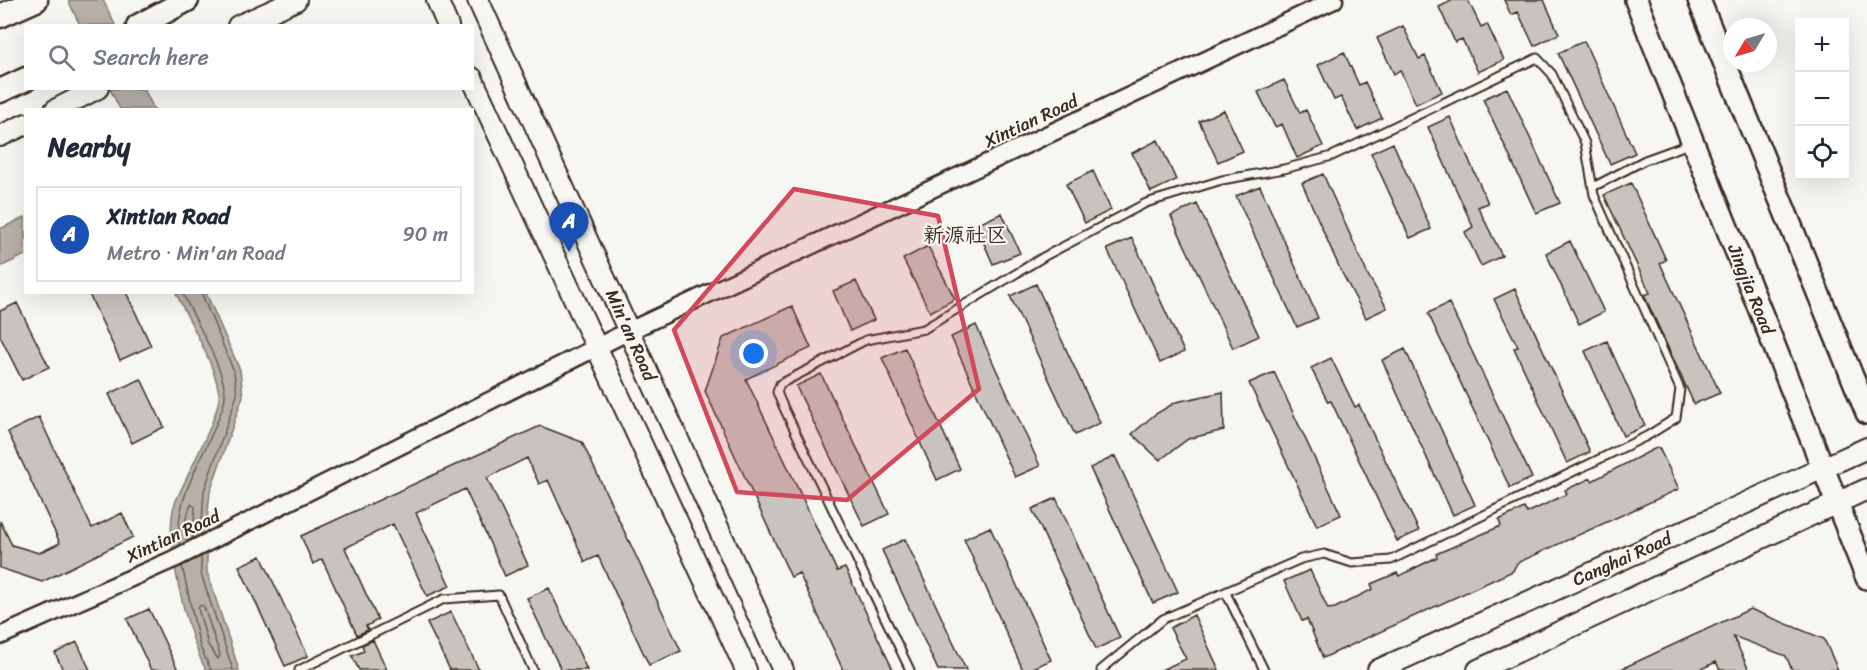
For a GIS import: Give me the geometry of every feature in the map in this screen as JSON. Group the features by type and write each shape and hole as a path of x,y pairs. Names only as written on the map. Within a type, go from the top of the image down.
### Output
{"highway":[{"path":"0,16 36,0"},
{"path":"142,24 187,0"},
{"path":"0,91 24,80"}],"main road":[{"path":"242,24 296,0"},
{"path":"436,0 447,24"},
{"name":"Min'an Road","path":"478,0 783,670"},
{"name":"Jingjia Road","path":"1636,0 1867,578"},
{"path":"1699,0 1867,413"},
{"name":"Min'an Road","path":"474,82 746,670"},
{"path":"59,108 95,90"},
{"path":"0,136 24,125"},
{"name":"Canghai Road","path":"1378,670 1867,448"},
{"path":"1478,670 1867,489"}],"street":[{"name":"Xintian Road","path":"0,636 174,559 629,331 1334,0"}],"lane":[{"path":"910,670 780,402 777,392 780,384 866,340 924,330 1045,256 1146,203 1222,180 1284,169 1332,156 1536,58 1552,74 1585,143 1593,187 1680,389 1676,418 1647,436 1391,560 1352,563 1324,554 1301,559 1163,619 1101,670"},
{"path":"1593,187 1645,160 1693,143"},
{"path":"1226,593 1264,670"},
{"path":"299,670 444,599 499,595 533,670"}],"highlighted area":[{"path":"794,189 938,216 979,389 847,500 737,492 674,330"}],"water":[{"path":"68,0 103,0 115,24 80,24"},
{"path":"110,90 144,90 154,108 120,108"},
{"path":"24,217 24,255 0,267 0,229"},
{"path":"176,294 206,294 240,370 243,396 210,492 207,521 207,572 239,670 206,670 185,612 174,563 172,519 175,503 209,430 218,402 219,393 207,355"}],"building":[{"path":"1453,0 1468,0 1481,27 1487,24 1504,60 1478,72 1462,39 1455,42 1439,7"},
{"path":"1504,0 1544,0 1559,34 1534,46 1518,12 1511,15"},
{"path":"1403,26 1419,59 1425,56 1442,92 1416,104 1400,70 1394,74 1377,38"},
{"path":"1584,41 1635,153 1610,164 1558,53"},
{"path":"1344,52 1359,85 1365,82 1382,118 1357,130 1341,97 1334,100 1318,65"},
{"path":"1284,80 1300,113 1306,110 1323,146 1297,158 1282,124 1275,127 1258,92"},
{"path":"1507,88 1560,203 1536,213 1483,99"},
{"path":"1224,110 1243,151 1218,162 1199,121"},
{"path":"1450,117 1488,203 1478,207 1502,256 1481,266 1465,232 1473,227 1428,127"},
{"path":"1158,140 1176,180 1151,192 1132,153"},
{"path":"1393,143 1431,229 1410,238 1371,153"},
{"path":"1093,171 1111,210 1085,223 1066,184"},
{"path":"1323,174 1368,275 1387,308 1366,318 1340,269 1302,183"},
{"path":"1631,183 1666,260 1660,263 1720,393 1694,404 1644,295 1650,293 1604,195"},
{"path":"1260,186 1318,318 1297,327 1236,196"},
{"path":"1197,204 1259,336 1233,348 1171,216"},
{"path":"1002,213 1020,253 993,264 976,225"},
{"path":"1132,238 1184,352 1160,363 1107,249"},
{"path":"1570,241 1604,312 1579,324 1546,253"},
{"path":"928,246 955,299 930,312 903,259"},
{"path":"856,281 874,320 850,331 833,291"},
{"path":"1036,284 1100,423 1075,435 1010,296"},
{"path":"1515,289 1590,452 1567,463 1514,348 1518,347 1494,299"},
{"path":"89,294 127,294 151,346 120,360"},
{"path":"17,303 49,367 22,380 0,336 0,311"},
{"path":"1449,303 1532,478 1510,488 1428,313"},
{"path":"792,306 811,348 746,379 837,571 845,568 893,670 843,670 799,573 791,577 705,391 723,338"},
{"path":"976,325 1040,466 1015,477 951,337"},
{"path":"1607,341 1645,426 1623,436 1585,351"},
{"path":"905,348 960,469 937,480 882,358"},
{"path":"1405,349 1475,505 1453,515 1382,360"},
{"path":"1331,358 1355,407 1359,405 1419,531 1397,541 1331,401 1328,402 1311,368"},
{"path":"1274,372 1341,515 1317,526 1249,383"},
{"path":"821,374 889,514 864,526 796,386"},
{"path":"141,379 164,427 132,443 109,394"},
{"path":"1223,392 1224,430 1188,439 1160,460 1132,434 1154,415 1176,402"},
{"path":"39,417 92,528 122,513 133,537 42,582 0,568 0,521 12,545 39,553 60,543 8,432"},
{"path":"540,426 582,442 681,651 649,665 598,556 585,562 548,480 539,484 527,458 487,478 528,565 505,576 465,489 416,513 450,586 427,596 393,524 345,548 378,620 366,626 368,630 357,635 322,559 313,564 301,536"},
{"path":"1659,448 1679,489 1517,563 1513,571 1323,658 1307,619 1302,621 1284,581 1310,570 1328,609 1335,608 1373,589 1371,584 1397,573 1399,576 1437,557 1436,554 1501,526 1499,520 1524,508 1527,513 1567,494 1565,490 1591,478 1592,481"},
{"path":"1115,456 1178,592 1153,603 1090,468"},
{"path":"1056,498 1120,638 1096,649 1032,509"},
{"path":"990,527 1051,660 1029,670 1023,670 964,539"},
{"path":"905,539 966,670 938,670 882,550"},
{"path":"261,556 308,656 285,666 239,566"},
{"path":"549,588 587,670 561,670 527,598"},
{"path":"149,609 178,670 151,670 127,619"},
{"path":"1750,609 1824,639 1838,670 1792,670 1786,656 1733,636 1749,670 1720,670 1716,662 1699,670 1619,670"},
{"path":"451,612 479,670 450,670 427,623"},
{"path":"1194,615 1219,670 1161,670 1186,659 1170,628"},
{"path":"373,640 387,670 359,670 352,656 364,651 362,645"},
{"path":"77,642 90,670 63,670 55,653"}],"place":[{"name":"Xintian Road","path":"569,252"}],"district":[{"name":"新源社区","path":"965,235"}]}
